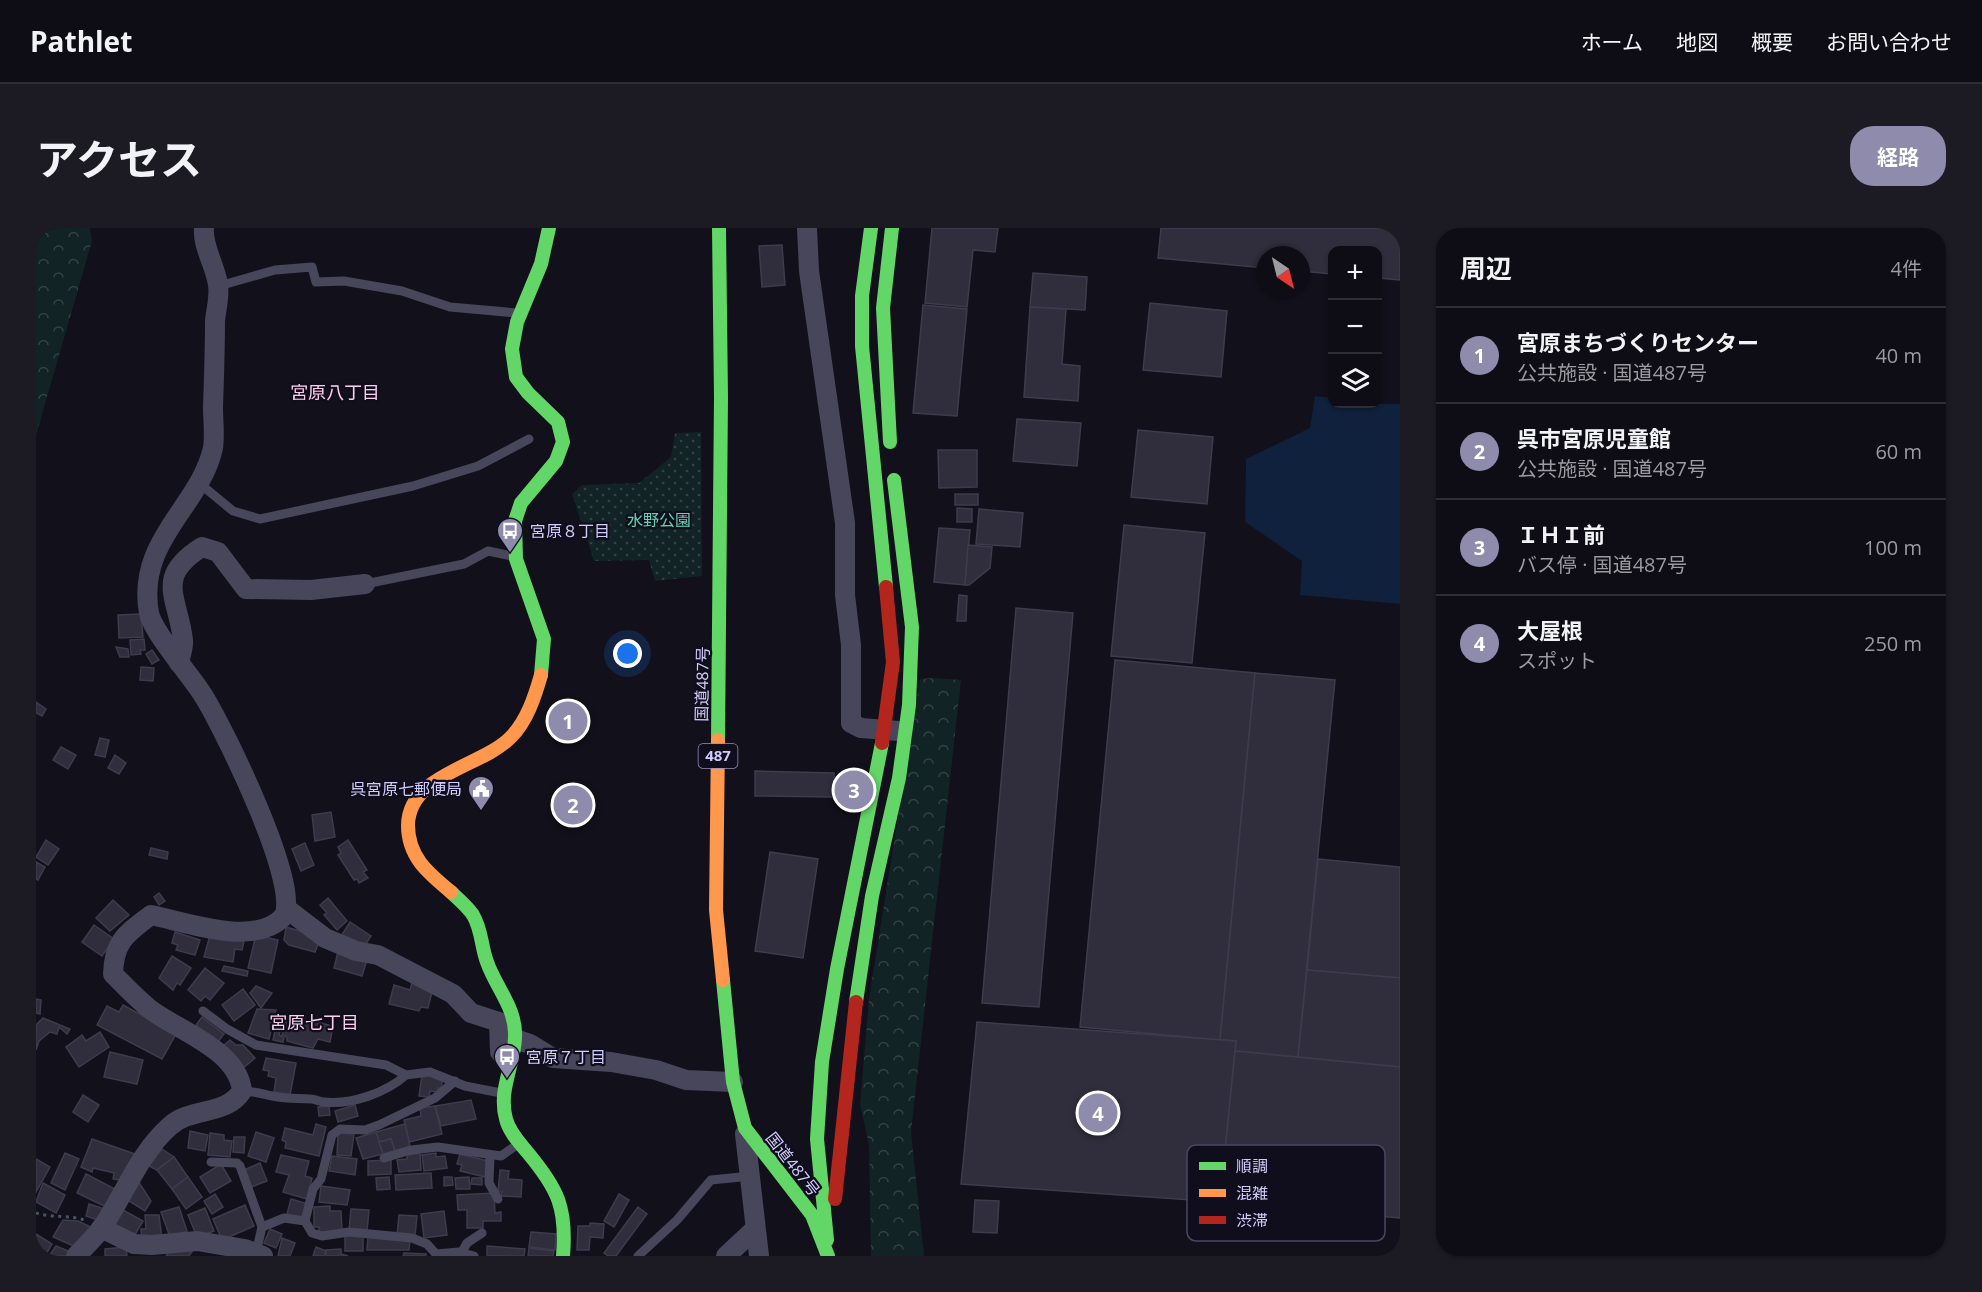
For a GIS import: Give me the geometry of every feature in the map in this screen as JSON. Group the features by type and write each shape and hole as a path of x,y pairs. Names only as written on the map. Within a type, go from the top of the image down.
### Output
{"main road":[{"path":"549,228 540,267 519,313 514,333 512,364 516,380 552,413 562,429 563,446 554,462 517,509 515,557 542,626 546,652 542,676 521,724 511,738 492,754 432,783 416,798 409,813 408,840 419,862 440,884 467,905 478,925 486,964 515,1023 512,1048 501,1093 507,1124 561,1194 564,1214 563,1256"},
{"name":"国道487号","path":"718,228 721,398 717,910 733,1082 745,1128 812,1215 829,1256"},
{"path":"829,1256 817,1139 822,1062 837,969 885,730 893,662 862,346 862,296 871,228"},
{"path":"829,1256 854,1009 872,896 899,778 905,732 912,627 892,463 881,324 884,264 892,228"}],"street":[{"path":"83,1254 125,1188 170,1125 229,1104 242,1091 236,1073 210,1045 150,1009 113,974 114,955 125,934 151,915 229,933 262,928 282,918 287,909 280,866 240,762 201,693 149,615 149,576 165,531 199,483 213,447 216,311 219,286 204,228"},
{"path":"807,228 809,271 845,523 845,594 851,645 851,723 861,728 905,732"},
{"path":"179,663 183,642 173,600 174,572 188,556 202,547 218,552 246,589 311,590 365,584"},
{"path":"287,909 325,938 356,951 378,956 453,994 471,1013 499,1022 501,1052 530,1044 552,1058 622,1064 656,1070 686,1080 733,1082"},
{"path":"745,1128 759,1256"},
{"path":"101,1228 134,1244 152,1245 197,1240 260,1255"},
{"path":"726,1256 755,1229"}],"lane":[{"path":"219,286 275,270 312,267 316,282 344,281 402,291 450,307 519,313"},
{"path":"199,483 233,511 260,519 413,486 478,466 529,439"},
{"path":"365,584 464,564 488,551 515,557"},
{"path":"203,1011 226,1029 256,1045 386,1065 406,1075 430,1072 480,1090 501,1093"},
{"path":"242,1091 262,1091 278,1097 325,1102 343,1101 376,1093 395,1085 406,1075"},
{"path":"455,1081 435,1098 379,1125 365,1130 340,1129 332,1135 321,1179 313,1189 305,1221 312,1233 322,1236 349,1232 412,1238 427,1244 436,1254 462,1252 474,1256"},
{"path":"384,1158 411,1150 438,1147 501,1156 520,1143"},
{"path":"490,1155 492,1165 489,1183 498,1199"},
{"path":"211,1162 237,1163 240,1166 262,1227 260,1255"},
{"path":"638,1256 677,1220 711,1180 751,1176"},
{"path":"262,1227 284,1218 305,1221"},
{"path":"462,1252 466,1243 482,1233"}],"path":[{"path":"36,1213 51,1218 78,1218 101,1228"}],"green space":[{"path":"36,228 90,228 92,241 36,435"},
{"name":"水野公園","path":"701,432 702,576 655,581 649,560 594,561 572,494 582,485 639,483 671,457 675,433"},
{"path":"920,679 961,680 911,1132 924,1256 871,1256 869,1145 860,1105 869,999"}],"water":[{"path":"1315,396 1328,398 1328,408 1382,408 1382,404 1400,404 1400,604 1300,595 1302,561 1245,522 1246,459 1310,428"}],"building":[{"path":"932,228 998,228 995,252 973,250 967,307 925,303"},
{"path":"1161,228 1400,228 1400,280 1382,278 1382,246 1328,246 1328,274 1310,272 1310,246 1256,246 1256,267 1158,258"},
{"path":"782,245 785,285 762,287 759,246"},
{"path":"1033,273 1087,277 1085,310 1030,307"},
{"path":"1150,303 1227,311 1221,377 1143,370"},
{"path":"923,305 967,309 957,416 913,413"},
{"path":"1030,307 1066,309 1062,364 1080,366 1078,401 1024,397"},
{"path":"1017,419 1081,423 1077,466 1013,461"},
{"path":"1138,430 1213,437 1207,504 1131,497"},
{"path":"938,450 977,450 977,487 939,488"},
{"path":"955,494 978,494 978,505 955,505"},
{"path":"957,508 972,509 972,522 957,522"},
{"path":"979,509 1023,513 1020,547 976,544"},
{"path":"1124,525 1205,533 1192,663 1111,656"},
{"path":"939,528 970,530 965,585 934,582"},
{"path":"968,545 992,547 990,568 969,585 965,585"},
{"path":"959,595 967,596 966,621 957,621"},
{"path":"1016,608 1073,613 1039,1007 982,1003"},
{"path":"141,614 143,637 119,638 118,615"},
{"path":"144,639 145,650 140,650 141,654 131,655 130,640"},
{"path":"116,647 128,649 129,657 120,657"},
{"path":"152,650 159,660 152,664 146,654"},
{"path":"1115,660 1255,673 1220,1040 1080,1027"},
{"path":"141,667 154,668 153,681 140,680"},
{"path":"1255,673 1335,680 1298,1057 1235,1051 1236,1041 1220,1040"},
{"path":"36,702 46,709 42,716 36,713"},
{"path":"100,738 109,740 105,757 95,755"},
{"path":"61,747 76,755 68,769 53,760"},
{"path":"115,755 126,763 119,774 108,768"},
{"path":"755,771 834,773 834,797 755,796"},
{"path":"331,812 335,837 315,841 312,815"},
{"path":"46,840 59,849 48,865 36,857"},
{"path":"348,840 367,870 363,872 368,878 359,883 357,879 354,880 338,855 341,853 338,847"},
{"path":"305,843 314,865 301,871 292,849"},
{"path":"151,848 168,852 167,859 149,855"},
{"path":"770,852 818,859 803,958 755,951"},
{"path":"1318,859 1400,867 1400,978 1307,970"},
{"path":"36,862 45,867 38,880 36,879"},
{"path":"159,893 165,901 159,905 154,897"},
{"path":"328,898 347,921 337,930 324,915 327,913 320,905"},
{"path":"113,900 129,915 110,931 96,918"},
{"path":"350,922 371,936 362,950 341,936"},
{"path":"94,925 114,939 102,956 82,942"},
{"path":"286,927 321,937 315,952 289,945 284,940"},
{"path":"175,932 200,940 195,955 176,950 178,945 172,943"},
{"path":"210,935 244,941 242,950 235,949 233,962 204,957"},
{"path":"256,935 278,940 271,973 248,968"},
{"path":"338,952 367,960 362,976 334,968"},
{"path":"172,956 191,968 180,985 177,983 173,990 159,978"},
{"path":"224,966 248,971 247,976 222,971"},
{"path":"205,968 224,983 210,1000 205,996 201,1001 188,990"},
{"path":"1307,970 1400,978 1400,1067 1298,1057"},
{"path":"412,983 433,988 428,1008 421,1007 419,1011 389,1004 394,985 410,990"},
{"path":"256,986 272,993 261,1008 250,993"},
{"path":"243,989 255,1005 234,1021 222,1005"},
{"path":"36,999 41,1000 40,1014 36,1013"},
{"path":"123,1005 176,1034 162,1059 97,1025 107,1006 119,1012"},
{"path":"257,1009 276,1010 269,1039 248,1033"},
{"path":"287,1015 333,1026 330,1042 318,1039 313,1048 287,1041 287,1037 282,1035"},
{"path":"202,1017 224,1034 218,1042 196,1025"},
{"path":"43,1018 70,1029 67,1034 59,1027 57,1034 50,1032 39,1041 36,1050 36,1025"},
{"path":"277,1021 282,1022 279,1035 284,1038 283,1042 273,1040"},
{"path":"977,1022 1236,1041 1226,1145 1187,1145 1187,1200 961,1184"},
{"path":"100,1032 109,1047 79,1067 66,1047 82,1035 86,1041"},
{"path":"230,1040 236,1045 243,1045 255,1058 243,1068 223,1046"},
{"path":"1235,1051 1400,1067 1400,1218 1385,1217 1385,1145 1226,1145"},
{"path":"110,1052 143,1060 137,1084 104,1077"},
{"path":"266,1058 296,1063 290,1095 274,1092 276,1078 268,1076 269,1071 263,1070"},
{"path":"422,1075 443,1077 441,1089 438,1088 438,1092 430,1091 429,1097 419,1096"},
{"path":"83,1095 99,1105 88,1122 73,1112"},
{"path":"471,1100 476,1119 441,1126 435,1106"},
{"path":"355,1105 358,1116 338,1122 335,1111"},
{"path":"329,1106 330,1115 319,1116 318,1107"},
{"path":"435,1106 442,1134 409,1142 404,1120 421,1116 420,1108"},
{"path":"316,1124 326,1127 319,1156 285,1148 286,1142 282,1140 285,1128 313,1135"},
{"path":"405,1124 410,1146 395,1151 391,1139 379,1142 376,1132"},
{"path":"190,1131 208,1135 205,1151 188,1148"},
{"path":"256,1132 274,1138 266,1162 248,1156"},
{"path":"376,1132 383,1154 363,1159 356,1138"},
{"path":"210,1133 224,1135 224,1140 232,1141 230,1157 208,1155"},
{"path":"338,1133 354,1134 351,1156 337,1155"},
{"path":"234,1137 245,1137 244,1153 233,1152"},
{"path":"92,1139 135,1154 125,1181 113,1179 114,1173 93,1168 92,1172 81,1167"},
{"path":"391,1139 395,1151 383,1154 379,1142"},
{"path":"162,1149 174,1157 157,1170 149,1166"},
{"path":"65,1153 79,1159 65,1190 51,1183"},
{"path":"420,1153 421,1170 399,1172 397,1160 407,1159 407,1155"},
{"path":"436,1153 436,1157 445,1156 447,1168 424,1171 422,1155"},
{"path":"460,1154 488,1161 485,1177 460,1171 462,1165 457,1164"},
{"path":"281,1155 309,1161 305,1176 312,1178 307,1199 283,1192 289,1175 276,1172"},
{"path":"332,1156 357,1159 355,1175 329,1171"},
{"path":"174,1157 188,1177 172,1189 157,1170"},
{"path":"36,1159 50,1167 36,1192"},
{"path":"391,1160 391,1174 368,1175 368,1161"},
{"path":"260,1163 267,1181 251,1187 244,1170"},
{"path":"221,1164 231,1181 210,1193 200,1177"},
{"path":"500,1170 509,1171 508,1179 522,1180 521,1197 501,1196 502,1192 498,1192"},
{"path":"431,1173 432,1188 396,1190 395,1175"},
{"path":"86,1174 115,1189 106,1207 77,1193"},
{"path":"188,1177 202,1197 186,1209 172,1189"},
{"path":"389,1177 390,1189 377,1190 376,1178"},
{"path":"444,1177 452,1177 453,1185 444,1186"},
{"path":"469,1177 470,1189 456,1189 455,1178"},
{"path":"472,1178 482,1178 482,1185 471,1184"},
{"path":"138,1181 151,1201 145,1211 129,1201"},
{"path":"43,1183 65,1195 56,1213 36,1202"},
{"path":"321,1186 350,1190 347,1205 319,1202"},
{"path":"494,1193 495,1213 501,1212 501,1221 483,1221 483,1228 467,1228 467,1210 458,1210 457,1195"},
{"path":"215,1194 223,1207 212,1214 204,1201"},
{"path":"619,1194 629,1200 614,1227 604,1221"},
{"path":"291,1199 308,1204 303,1219 287,1214"},
{"path":"975,1200 999,1201 997,1233 973,1232"},
{"path":"89,1204 105,1209 101,1221 86,1216"},
{"path":"245,1205 254,1226 222,1240 213,1219"},
{"path":"330,1206 330,1211 341,1211 342,1231 319,1232 319,1227 314,1227 314,1207"},
{"path":"179,1207 187,1231 170,1237 161,1212"},
{"path":"638,1207 647,1214 616,1256 608,1256 604,1253"},
{"path":"205,1208 214,1231 197,1237 188,1215"},
{"path":"121,1209 143,1221 133,1238 111,1227"},
{"path":"351,1209 369,1210 367,1231 349,1230"},
{"path":"444,1211 447,1235 424,1238 421,1214"},
{"path":"145,1215 159,1215 162,1239 142,1241 141,1229 146,1229"},
{"path":"399,1215 417,1216 415,1236 397,1235"},
{"path":"63,1220 78,1221 95,1229 78,1248 53,1237"},
{"path":"590,1223 604,1224 603,1238 590,1237 589,1250 577,1250 578,1226 590,1226"},
{"path":"270,1229 282,1234 276,1248 264,1243"},
{"path":"531,1232 556,1234 555,1250 529,1247"},
{"path":"36,1234 52,1244 45,1256 36,1252"},
{"path":"345,1236 363,1236 363,1251 345,1251"},
{"path":"368,1236 410,1240 409,1250 367,1250"},
{"path":"282,1238 295,1243 290,1256 278,1256"},
{"path":"56,1246 71,1252 68,1256 49,1256"},
{"path":"487,1246 525,1249 524,1256 487,1256"},
{"path":"126,1247 127,1256 105,1256 105,1249"},
{"path":"172,1247 193,1250 189,1256 166,1256"},
{"path":"316,1247 326,1251 324,1256 313,1256"},
{"path":"529,1248 554,1251 553,1256 528,1256"},
{"path":"341,1249 341,1254 348,1256 326,1256 326,1250"},
{"path":"404,1253 426,1254 426,1256 403,1256"}],"traffic: fast":[{"path":"541,675 544,639 516,559 515,521 521,503 556,461 563,442 558,422 528,393 516,377 512,349 517,322 541,264 549,228"},
{"path":"718,740 721,397 719,228"},
{"path":"871,228 862,296 862,346 886,587"},
{"path":"890,442 883,308 892,228"},
{"path":"856,1002 872,896 899,778 909,705 912,627 894,480"},
{"path":"827,1240 817,1139 822,1062 837,969 882,743"},
{"path":"451,892 476,921 487,962 513,1018 514,1048 504,1098 506,1119 515,1137 547,1178 558,1200 562,1212 563,1256"},
{"path":"723,980 733,1082 745,1128 812,1215 828,1256"}],"traffic: slow":[{"path":"451,892 427,871 411,846 408,825 412,808 420,794 433,783 498,747 517,731 533,700 541,675"},
{"path":"718,740 716,910 723,980"}],"traffic: jam":[{"path":"882,743 893,662 886,587"},
{"path":"835,1199 856,1002"}],"place":[{"name":"宮原８丁目","path":"510,554"},
{"name":"宮原まちづくりセンター","path":"568,721"},
{"name":"ＩＨＩ前","path":"854,790"},
{"name":"呉市宮原児童館","path":"573,805"},
{"name":"呉宮原七郵便局","path":"481,812"},
{"name":"宮原７丁目","path":"507,1080"},
{"name":"大屋根","path":"1098,1113"}],"district":[{"name":"宮原八丁目","path":"335,393"},
{"name":"宮原七丁目","path":"314,1023"}]}
